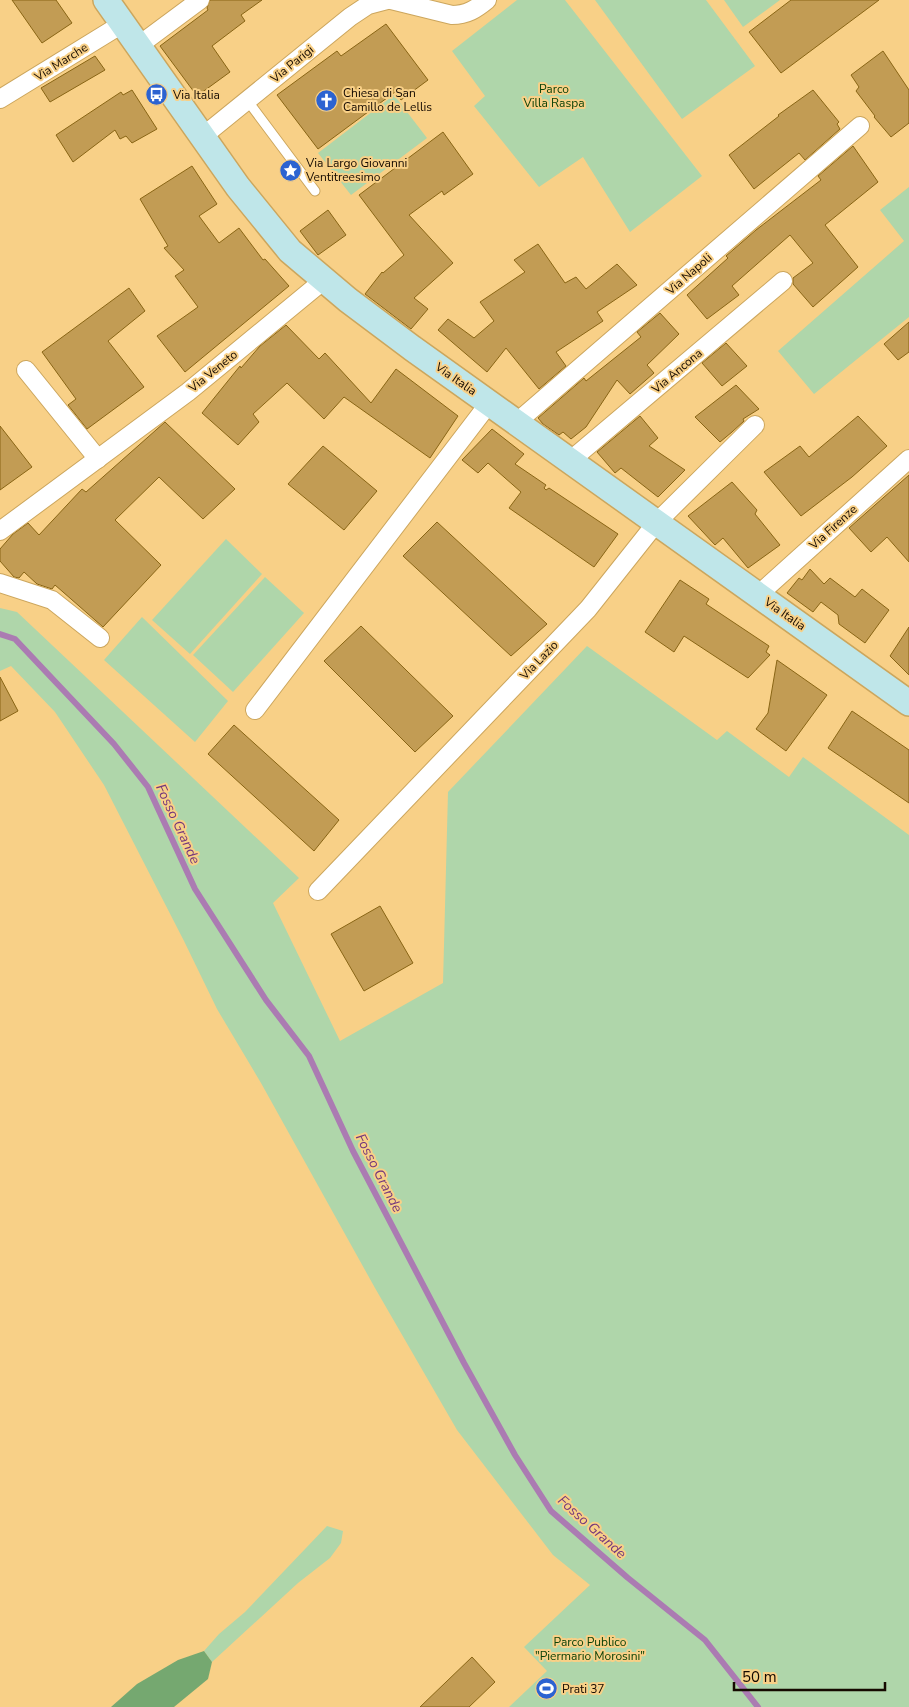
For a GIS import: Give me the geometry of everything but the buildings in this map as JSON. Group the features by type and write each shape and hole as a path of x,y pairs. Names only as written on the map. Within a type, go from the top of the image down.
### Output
{"main road":[{"name":"Via Italia","path":"106,0 202,137 264,220 290,251 324,280 412,348 758,595 906,696"}],"street":[{"path":"138,46 200,0"},
{"name":"Via Parigi","path":"202,137 350,17 368,5 389,0 452,15 462,15 472,12 487,0"},
{"name":"Via Marche","path":"0,99 122,24"},
{"name":"Via Napoli","path":"517,422 860,126"},
{"name":"Via Veneto","path":"0,531 188,392 324,280"},
{"name":"Via Ancona","path":"570,460 783,281"},
{"path":"26,370 98,459"},
{"name":"Via Italia","path":"256,710 490,402"},
{"name":"Via Lazio","path":"318,891 588,609 657,522 755,425"},
{"name":"Via Firenze","path":"758,595 909,459"},
{"path":"0,583 52,600 100,638"}],"lane":[{"path":"247,100 315,191"}],"green space":[{"name":"Parco Villa Raspa","path":"517,0 565,0 702,176 630,232 583,157 539,187 474,106 485,96 452,51"},
{"path":"595,0 706,0 755,66 682,119"},
{"path":"724,0 780,0 743,27"},
{"path":"394,95 427,138 351,195 318,153"},
{"path":"909,187 909,317 814,394 778,351 904,241 880,210"},
{"path":"226,539 262,574 190,654 152,620"},
{"path":"265,577 304,613 233,692 193,655"},
{"name":"Parco Publico \"Piermario Morosini\"","path":"0,608 17,612 299,878 273,903 340,1041 443,983 448,792 587,646 717,740 727,731 789,777 803,757 909,835 909,1707 509,1707 547,1671 524,1647 590,1585 553,1555 457,1430 375,1288 261,1083 217,1009 104,785 55,712 11,666 0,671"},
{"path":"142,617 228,701 195,742 104,660"},
{"path":"327,1526 343,1531 341,1543 330,1558 298,1583 212,1662 204,1651 219,1634 245,1612"},
{"path":"204,1651 212,1662 208,1679 174,1707 111,1707 137,1684 178,1660"}],"waterway":[{"name":"Fosso Grande","path":"0,634 15,639 114,744 148,787 195,889 266,1000 309,1056 353,1151 464,1363 515,1455 551,1511 628,1578 705,1640 758,1707"}],"place":[{"name":"Via Italia","path":"157,95"},
{"name":"Chiesa di San Camillo de Lellis","path":"327,100"},
{"name":"Via Largo Giovanni Ventitreesimo","path":"290,170"},
{"name":"Prati 37","path":"546,1689"}]}
